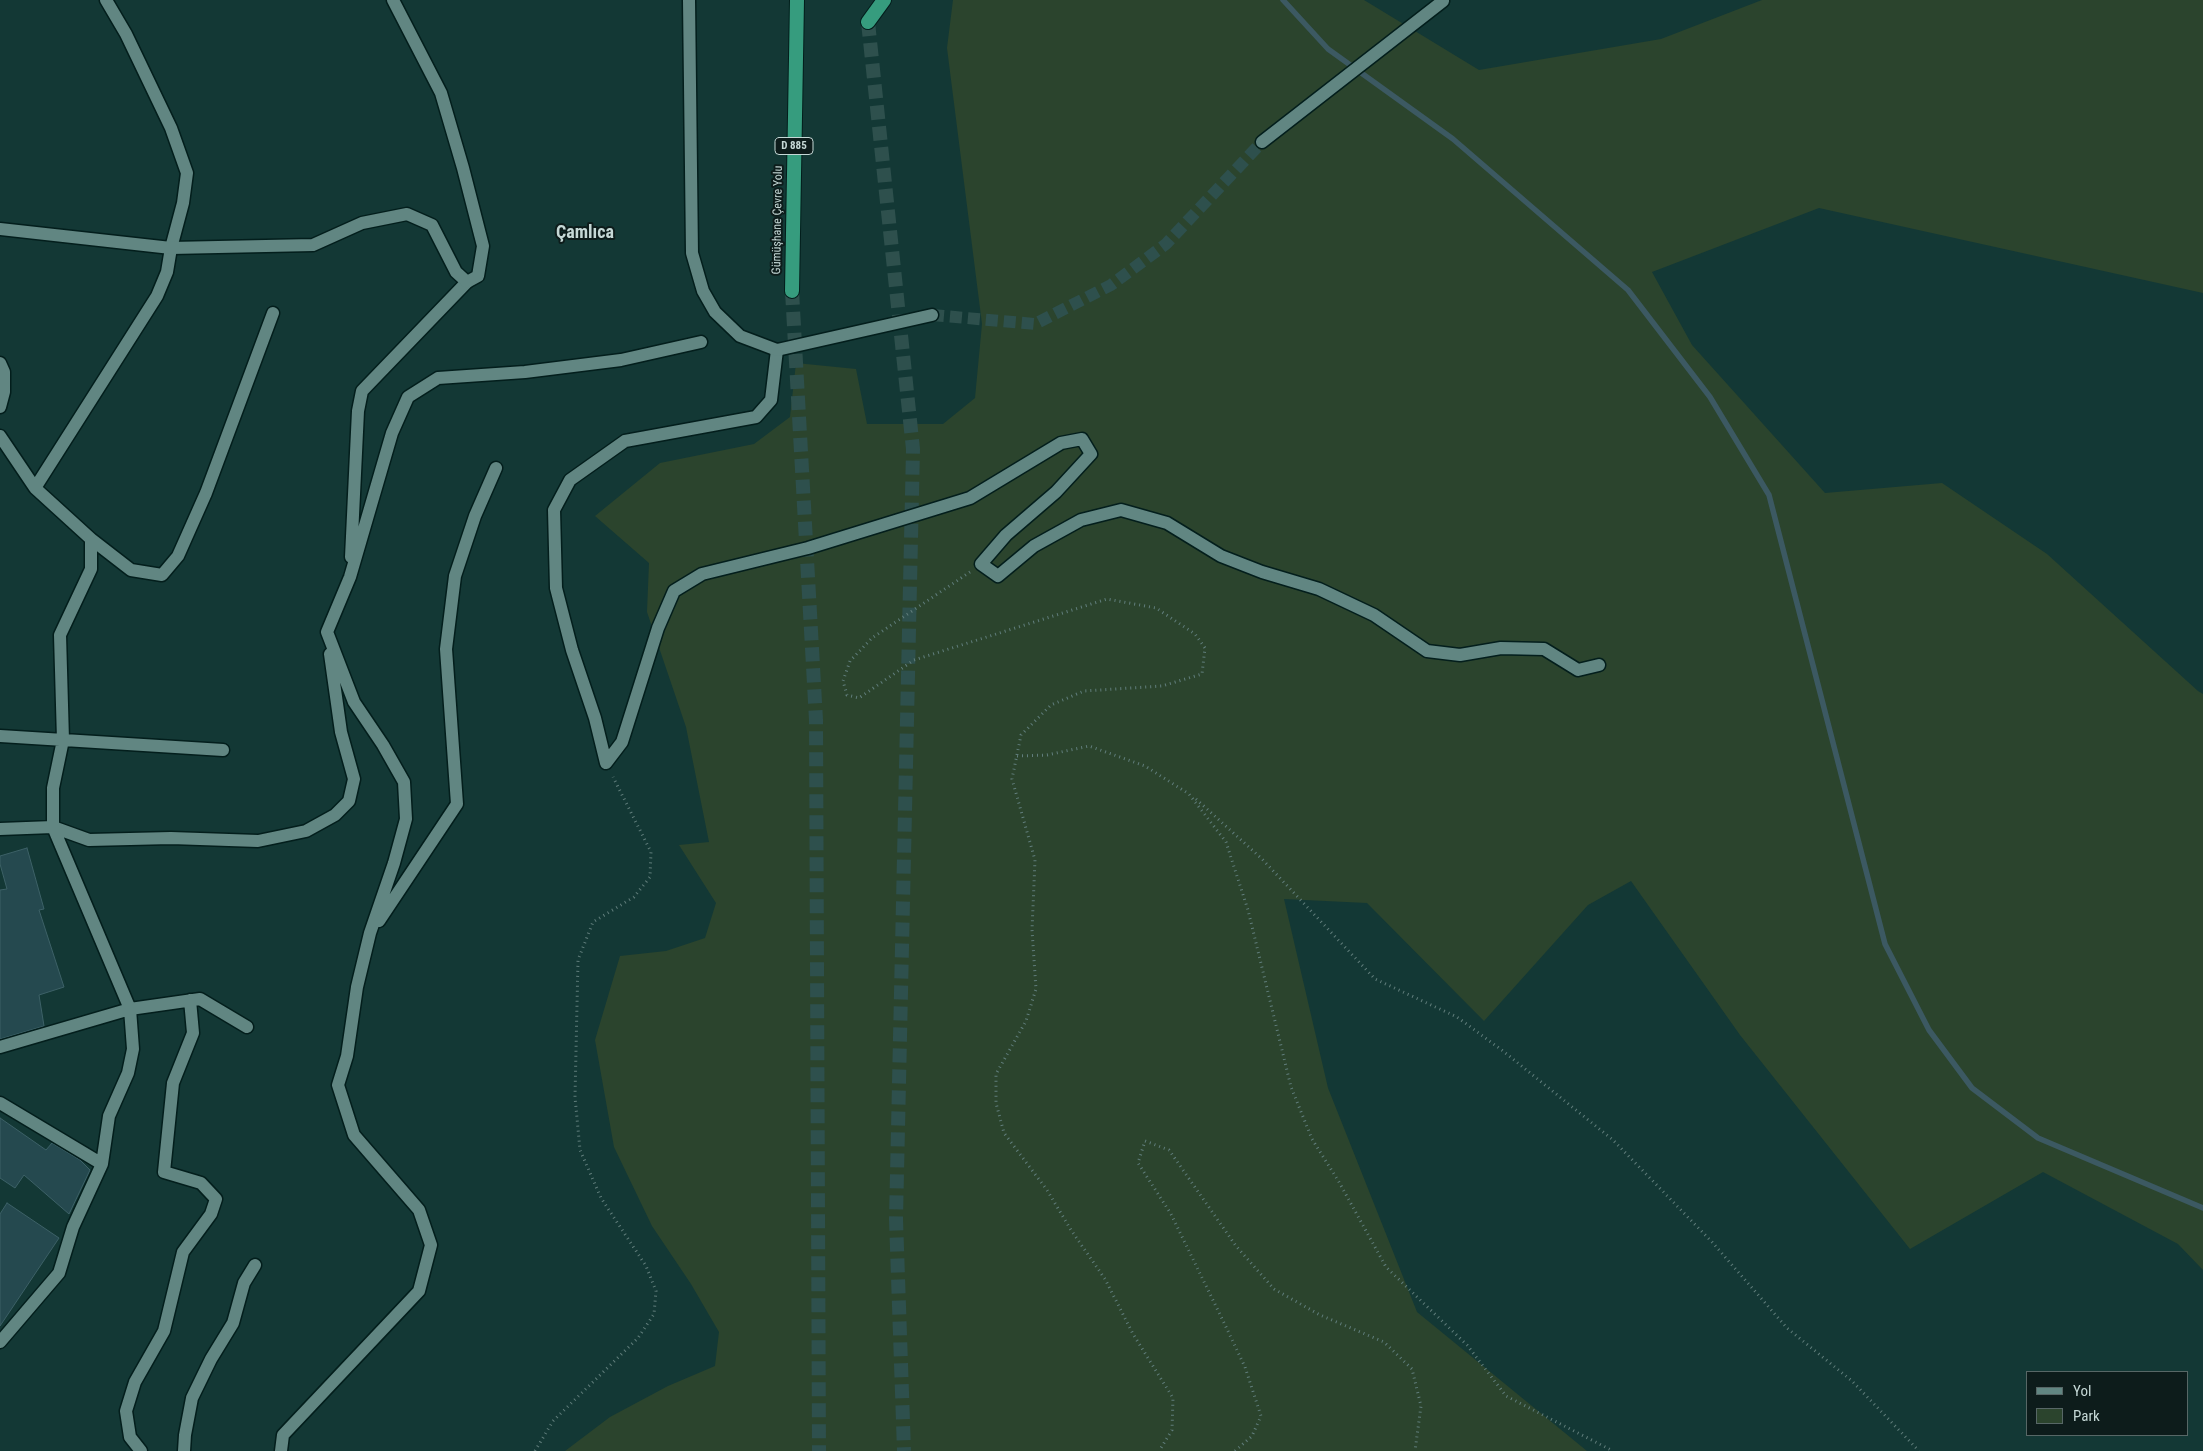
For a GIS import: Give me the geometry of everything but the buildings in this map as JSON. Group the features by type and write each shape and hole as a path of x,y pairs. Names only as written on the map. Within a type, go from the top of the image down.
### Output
{"highway":[{"path":"871,0 868,22 884,0"},
{"name":"Gümüşhane Çevre Yolu","path":"792,291 796,2"}],"street":[{"path":"35,488 157,296 167,272 171,248 183,203 187,173 170,128 126,34 106,0"},
{"path":"350,576 358,411 362,391 466,282 478,276 482,246 476,215 442,93 392,0"},
{"path":"689,0 692,253 703,291 716,312 740,336 777,350 932,315"},
{"path":"1262,142 1443,0"},
{"path":"0,229 171,248 313,245 362,223 407,214 432,225 456,272 466,282"},
{"path":"0,436 35,488 91,539 131,570 162,574 178,556 206,493 273,313"},
{"path":"0,829 53,827 89,840 171,838 258,841 306,831 335,815 349,801 354,779 341,732 328,632 350,576 392,433 408,397 438,378 526,372 621,360 701,342"},
{"path":"606,763 595,718 572,650 556,588 554,510 570,480 625,441 756,417 771,400 777,350"},
{"path":"0,363 4,372 4,392 0,407"},
{"path":"606,763 622,742 658,628 674,591 702,574 808,548 970,498 1061,443 1082,439 1091,454 1056,492 1006,535 981,564 998,576 1034,546 1073,524 1081,520 1120,510 1167,523 1220,556 1262,572 1319,589 1374,615 1426,651 1460,656 1501,648 1544,649 1578,670 1599,665"},
{"path":"370,933 407,881 457,804 447,640 455,576 475,516 496,468"},
{"path":"0,1342 59,1273 73,1227 102,1164 108,1116 128,1073 133,1049 130,1009 53,827 53,788 63,740 60,635 91,569 91,539"},
{"path":"281,1451 283,1435 419,1291 431,1245 419,1210 354,1134 338,1085 346,1056 357,987 370,933 394,863 406,819 404,782 383,745 354,702 328,632"},
{"path":"0,736 223,750"},
{"path":"0,1047 130,1009 200,999 247,1027"},
{"path":"141,1451 130,1437 126,1411 135,1382 164,1331 183,1252 211,1214 216,1199 201,1183 164,1172 173,1083 193,1033 190,1000"},
{"path":"0,1102 102,1164"},
{"path":"184,1451 192,1398 211,1358 234,1323 244,1283 255,1265"}],"path":[{"path":"981,564 872,638 850,661 843,681 847,694 859,698 914,660 1107,599 1156,608 1195,634 1205,648 1202,674 1162,686 1084,691 1051,705 1022,735 1012,779 1035,860 1032,930 1036,989 1026,1021 996,1074 996,1103 1004,1133 1047,1190 1071,1230 1105,1279 1133,1334 1173,1398 1172,1430 1159,1451"},
{"path":"1016,756 1047,755 1089,746 1144,766 1190,794 1262,858 1375,979 1457,1017 1504,1051 1613,1140 1712,1242 1787,1328 1852,1381 1919,1451"},
{"path":"535,1451 553,1421 638,1338 654,1314 656,1290 646,1266 601,1198 580,1150 575,1097 578,960 593,922 634,897 650,877 651,852 606,763"},
{"path":"1190,794 1226,842 1250,919 1291,1087 1312,1139 1339,1182 1386,1267 1467,1346 1506,1396 1613,1451"},
{"path":"1235,1451 1252,1436 1261,1416 1244,1367 1226,1327 1171,1214 1138,1163 1146,1141 1169,1150 1236,1246 1274,1288 1320,1315 1384,1342 1412,1369 1421,1406 1415,1451"}],"green space":[{"path":"953,0 1364,0 1479,70 1661,39 1762,0 2203,0 2203,293 1819,208 1652,272 1692,345 1825,493 1942,483 2047,554 2203,694 2203,1270 2178,1244 2043,1172 1910,1249 1740,1035 1631,881 1588,905 1484,1021 1367,903 1284,899 1328,1088 1417,1312 1587,1451 565,1451 610,1417 668,1386 715,1366 719,1332 691,1284 652,1226 614,1147 595,1040 620,956 666,951 705,938 716,903 679,845 709,842 686,727 647,612 649,563 595,516 660,463 754,444 790,417 796,363 856,369 867,424 943,424 975,398 982,324 947,48"}],"waterway":[{"path":"1283,0 1328,49 1453,139 1628,290 1710,397 1769,495 1885,944 1929,1030 1972,1088 2038,1138 2203,1208"}],"tunnel":[{"path":"868,22 913,449 896,1219 904,1451"},
{"path":"932,315 1035,324 1111,285 1166,244 1262,142"},
{"path":"792,291 816,720 819,1451"}],"district":[{"name":"Çamlıca","path":"585,233"}]}
